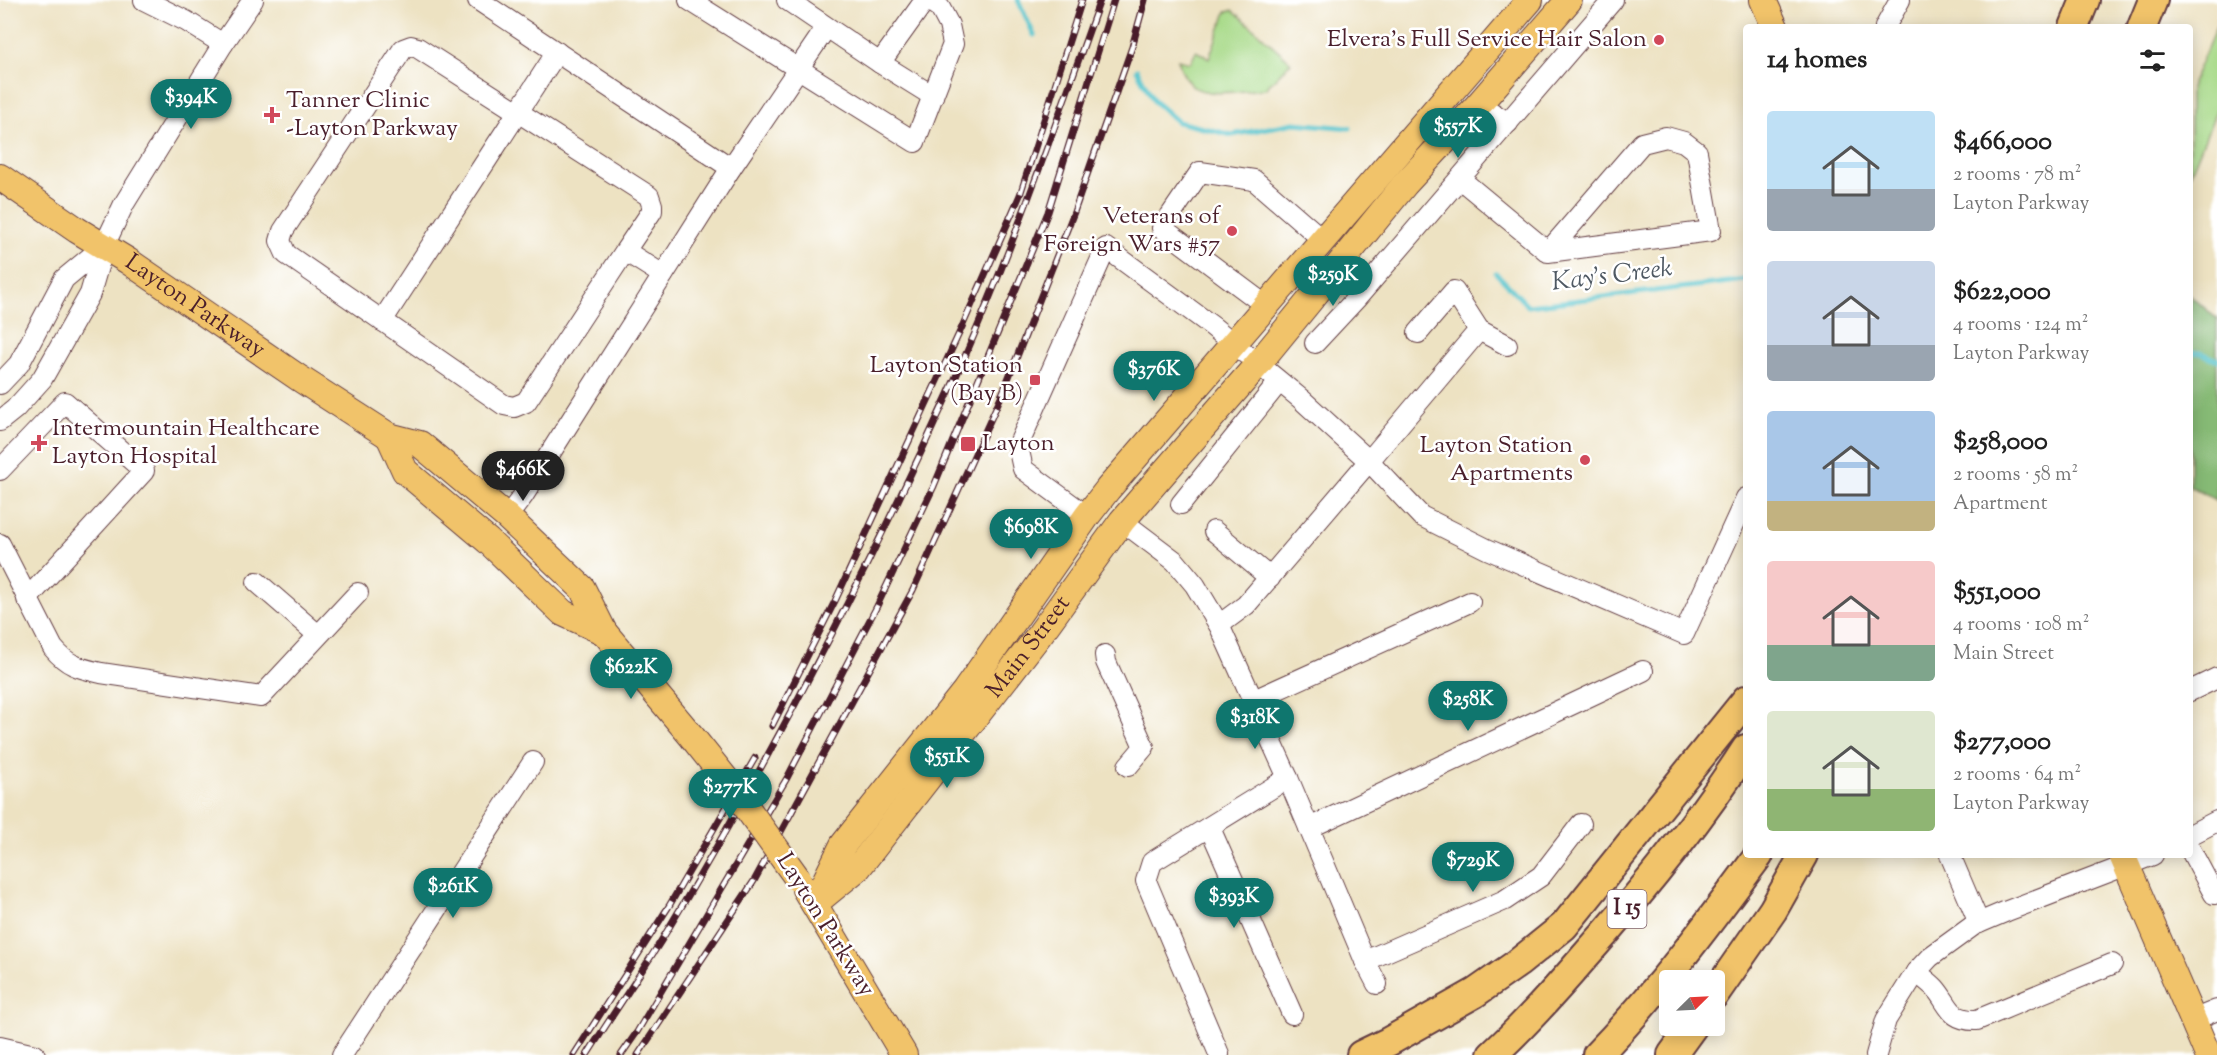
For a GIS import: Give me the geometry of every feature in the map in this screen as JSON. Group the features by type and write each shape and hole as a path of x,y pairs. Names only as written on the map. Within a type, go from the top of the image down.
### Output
{"highway":[{"path":"2075,24 2085,0"},
{"path":"2144,24 2153,0"},
{"path":"1361,1055 1475,993 1518,963 1564,926 1743,704"},
{"name":"I 15","path":"1492,1055 1524,1026 1633,903 1718,792 1743,754"},
{"path":"1597,1055 1692,946 1757,858"},
{"path":"1725,979 1773,910 1802,858"},
{"path":"1672,1055 1686,1036"}],"main road":[{"name":"Main Street","path":"814,904 843,845 965,692 1087,516 1265,305 1530,0"},
{"name":"Main Street","path":"814,904 858,868 1040,634 1122,521 1258,364 1405,184 1479,104 1569,0"},
{"path":"1763,0 1774,24"},
{"name":"Layton Parkway","path":"0,177 389,436 420,444 507,517 582,588 604,632 729,783 798,879 904,1055"},
{"name":"Layton Parkway","path":"389,436 405,471 488,541 563,613 604,632"},
{"path":"2124,860 2193,1020 2202,1053"}],"street":[{"path":"144,0 186,21 223,44"},
{"path":"0,421 15,410 42,379 90,294 104,246 130,194 253,0"},
{"path":"478,0 731,168"},
{"path":"689,0 915,142 953,44 949,25 940,8 930,1 923,3 880,63"},
{"path":"788,0 826,28 933,96"},
{"path":"1315,343 1356,299 1613,0"},
{"path":"1887,24 1900,0"},
{"path":"507,517 523,496 731,168 826,28"},
{"path":"411,46 418,48 649,196 652,211 625,251 526,402 514,407 504,405 286,254 280,241 283,231 403,49 411,46"},
{"path":"382,321 557,52"},
{"path":"1479,104 1508,123"},
{"path":"1460,179 1548,252 1711,231 1697,152 1684,142 1666,137 1642,142 1548,252"},
{"path":"1265,305 1162,228 1200,172 1254,180 1322,239"},
{"path":"0,384 19,364 64,279 104,246"},
{"path":"1087,516 1023,469 1018,446 1106,248 1182,303 1301,399 1369,461 1421,516 1486,549 1684,634 1743,505"},
{"path":"625,251 663,274"},
{"path":"1418,333 1454,291 1479,330 1507,345"},
{"path":"1219,625 1246,605 1270,578 1479,330"},
{"path":"1181,504 1279,382"},
{"path":"0,470 65,402 144,471 27,599"},
{"path":"1122,521 1175,561 1195,585 1219,625 1254,700 1365,961 1377,984"},
{"path":"1214,531 1270,578"},
{"path":"0,544 53,648 63,660 75,667 101,673 261,697 358,593"},
{"path":"257,582 318,635"},
{"path":"1254,700 1470,602"},
{"path":"1105,655 1106,662 1144,747 1128,766"},
{"path":"1309,828 1643,671"},
{"path":"2193,690 2217,678"},
{"path":"342,1055 533,762"},
{"path":"1219,1054 1146,881 1152,862 1288,778"},
{"path":"2193,833 2217,821"},
{"path":"1365,961 1505,900 1541,876 1581,824"},
{"path":"1210,828 1292,1014"},
{"path":"2193,855 2214,894 2217,893"},
{"path":"1951,858 1979,923"},
{"path":"1875,1055 1886,1020 1916,972 1930,957 1979,923 2124,860"},
{"path":"1916,972 1935,988 1948,1010 1959,1018 1977,1020 2112,964"},
{"path":"2193,1020 2217,1010"},
{"path":"0,1047 35,1055"}],"green space":[{"path":"1233,10 1291,62 1265,89 1216,93 1198,89 1186,80 1178,60 1190,63 1196,51 1209,58 1226,12"},
{"path":"2217,25 2217,109 2193,168 2193,81"},
{"path":"2193,298 2217,319 2217,501 2193,488"}],"waterway":[{"name":"Kay's Creek","path":"1018,0 1034,35"},
{"name":"Kay's Creek","path":"1137,70 1154,101 1178,122 1232,135 1294,123 1350,128"},
{"name":"Kay's Creek","path":"1496,273 1528,306 1743,280"},
{"name":"Kay's Creek","path":"2193,352 2217,360"}],"railway":[{"path":"772,726 835,601 962,327 1020,195 1082,0"},
{"path":"587,1055 661,941 741,804 816,665 887,524 954,381 994,287 1100,0"},
{"path":"621,1055 637,1032 787,778 877,606 934,486 1048,212 1114,0"},
{"path":"638,1055 754,881 913,590 1003,392 1074,212 1132,47 1145,0"},
{"path":"574,1055 669,906 755,758"}],"place":[{"name":"Elvera's Full Service Hair Salon","path":"1659,40"},
{"name":"Tanner Clinic -Layton Parkway","path":"272,115"},
{"name":"Veterans of Foreign Wars #57","path":"1232,231"},
{"name":"Layton Station (Bay B)","path":"1035,380"},
{"name":"Intermountain Healthcare Layton Hospital","path":"39,443"},
{"name":"Layton","path":"968,444"},
{"name":"Layton Station Apartments","path":"1585,460"}]}
